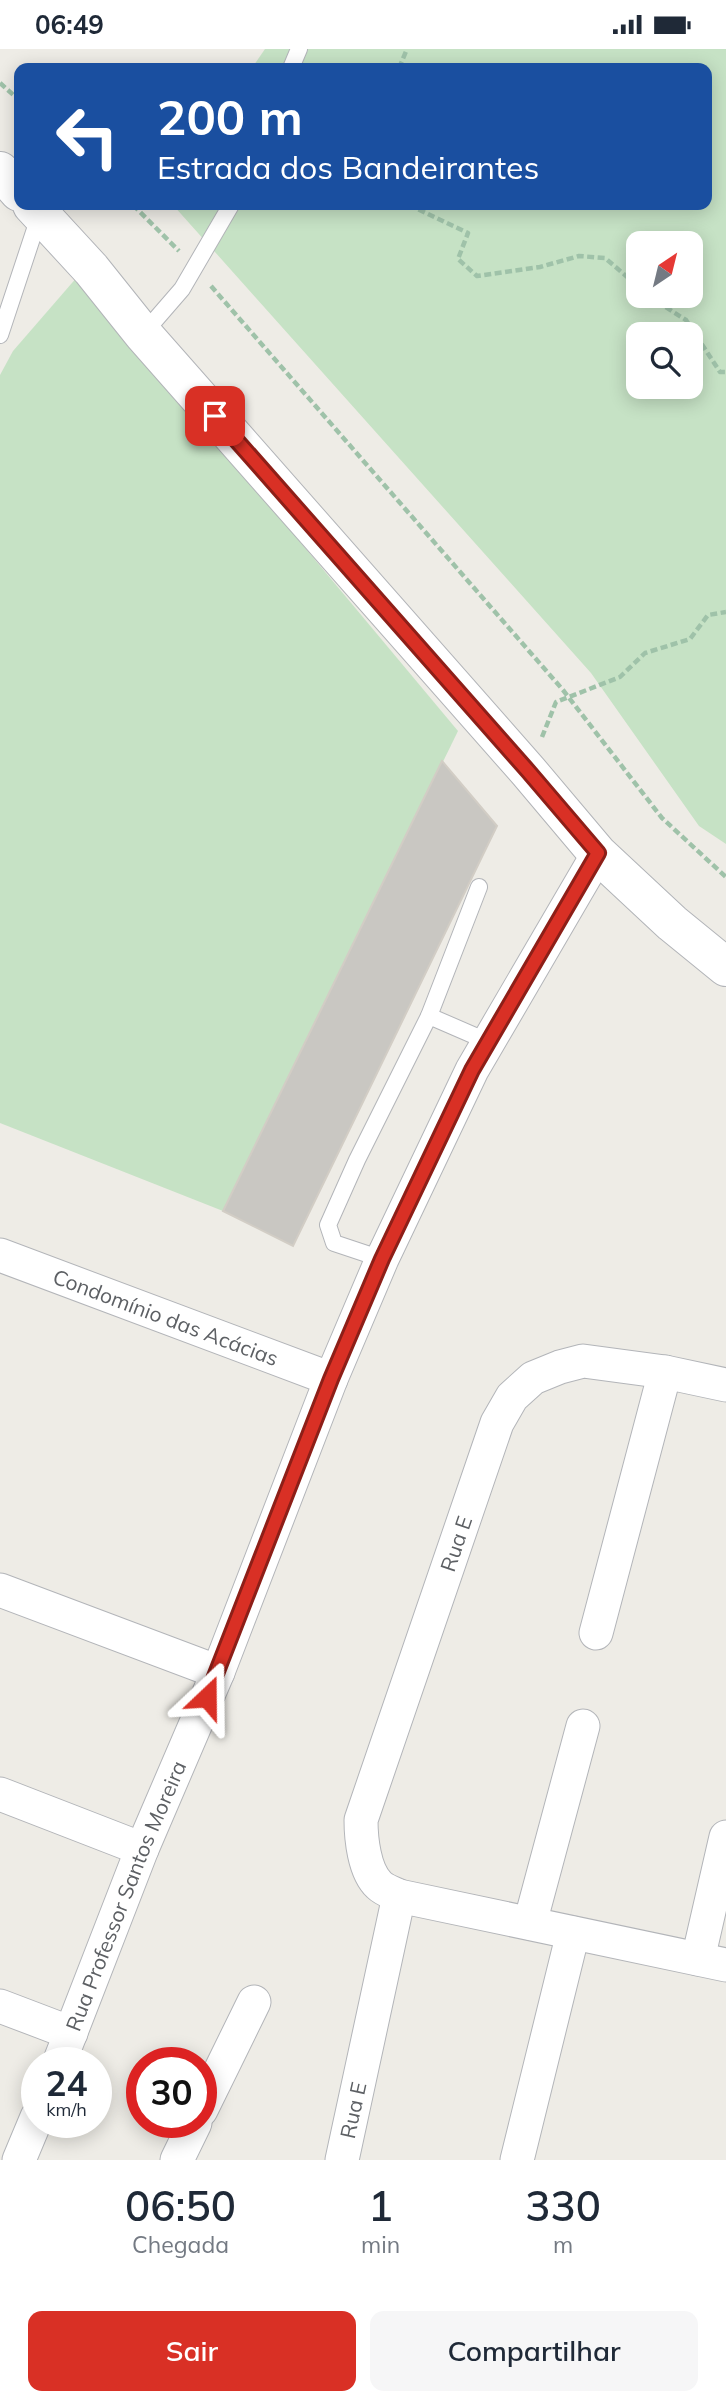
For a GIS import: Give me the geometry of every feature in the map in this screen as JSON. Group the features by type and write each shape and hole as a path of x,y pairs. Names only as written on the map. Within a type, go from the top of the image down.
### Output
{"main road":[{"path":"0,171 14,186"},
{"path":"36,210 91,269 143,334 598,853 672,923 726,967"}],"street":[{"name":"Rua Professor Santos Moreira","path":"65,2047 142,1849 218,1672 331,1379 382,1259 472,1070 598,853"},
{"name":"Condomínio das Acácias","path":"0,1255 331,1379"},
{"name":"Rua E","path":"712,1962 399,1896 378,1884 361,1841 361,1820 497,1423 512,1397 533,1378 583,1361 665,1372 726,1385"},
{"path":"596,1633 665,1372"},
{"path":"0,1590 218,1672"},
{"path":"530,1923 583,1726"},
{"path":"0,1794 142,1849"},
{"path":"712,1962 726,1837"},
{"name":"Rua E","path":"342,2160 399,1896"},
{"path":"517,2160 572,1933"},
{"path":"217,2077 254,2002"},
{"path":"0,2006 71,2033"},
{"path":"19,2160 28,2138"},
{"path":"177,2160 188,2138"}],"lane":[{"path":"0,335 29,210"},
{"path":"143,334 182,289 228,210"},
{"path":"382,1259 334,1243 328,1225 357,1160 429,1016 479,887"},
{"path":"429,1016 489,1042"}],"path":[{"path":"0,83 14,96"},
{"path":"138,210 195,268 563,690 662,818 726,877"},
{"path":"420,210 468,233 458,259 477,276 540,267 579,256 606,258 626,276"},
{"path":"667,308 686,320 720,372 726,372"},
{"path":"528,771 556,702 620,677 645,653 690,639 708,615 726,612"}],"green space":[{"path":"265,49 726,49 726,844 699,826 591,673 177,210 712,210 712,63 255,63"},
{"path":"78,276 458,731 223,1211 0,1123 0,375 13,351"}],"building":[{"path":"442,761 497,826 293,1246 223,1211"}],"route":[{"path":"207,1697 331,1379 382,1259 472,1070 598,853 215,416"}]}
